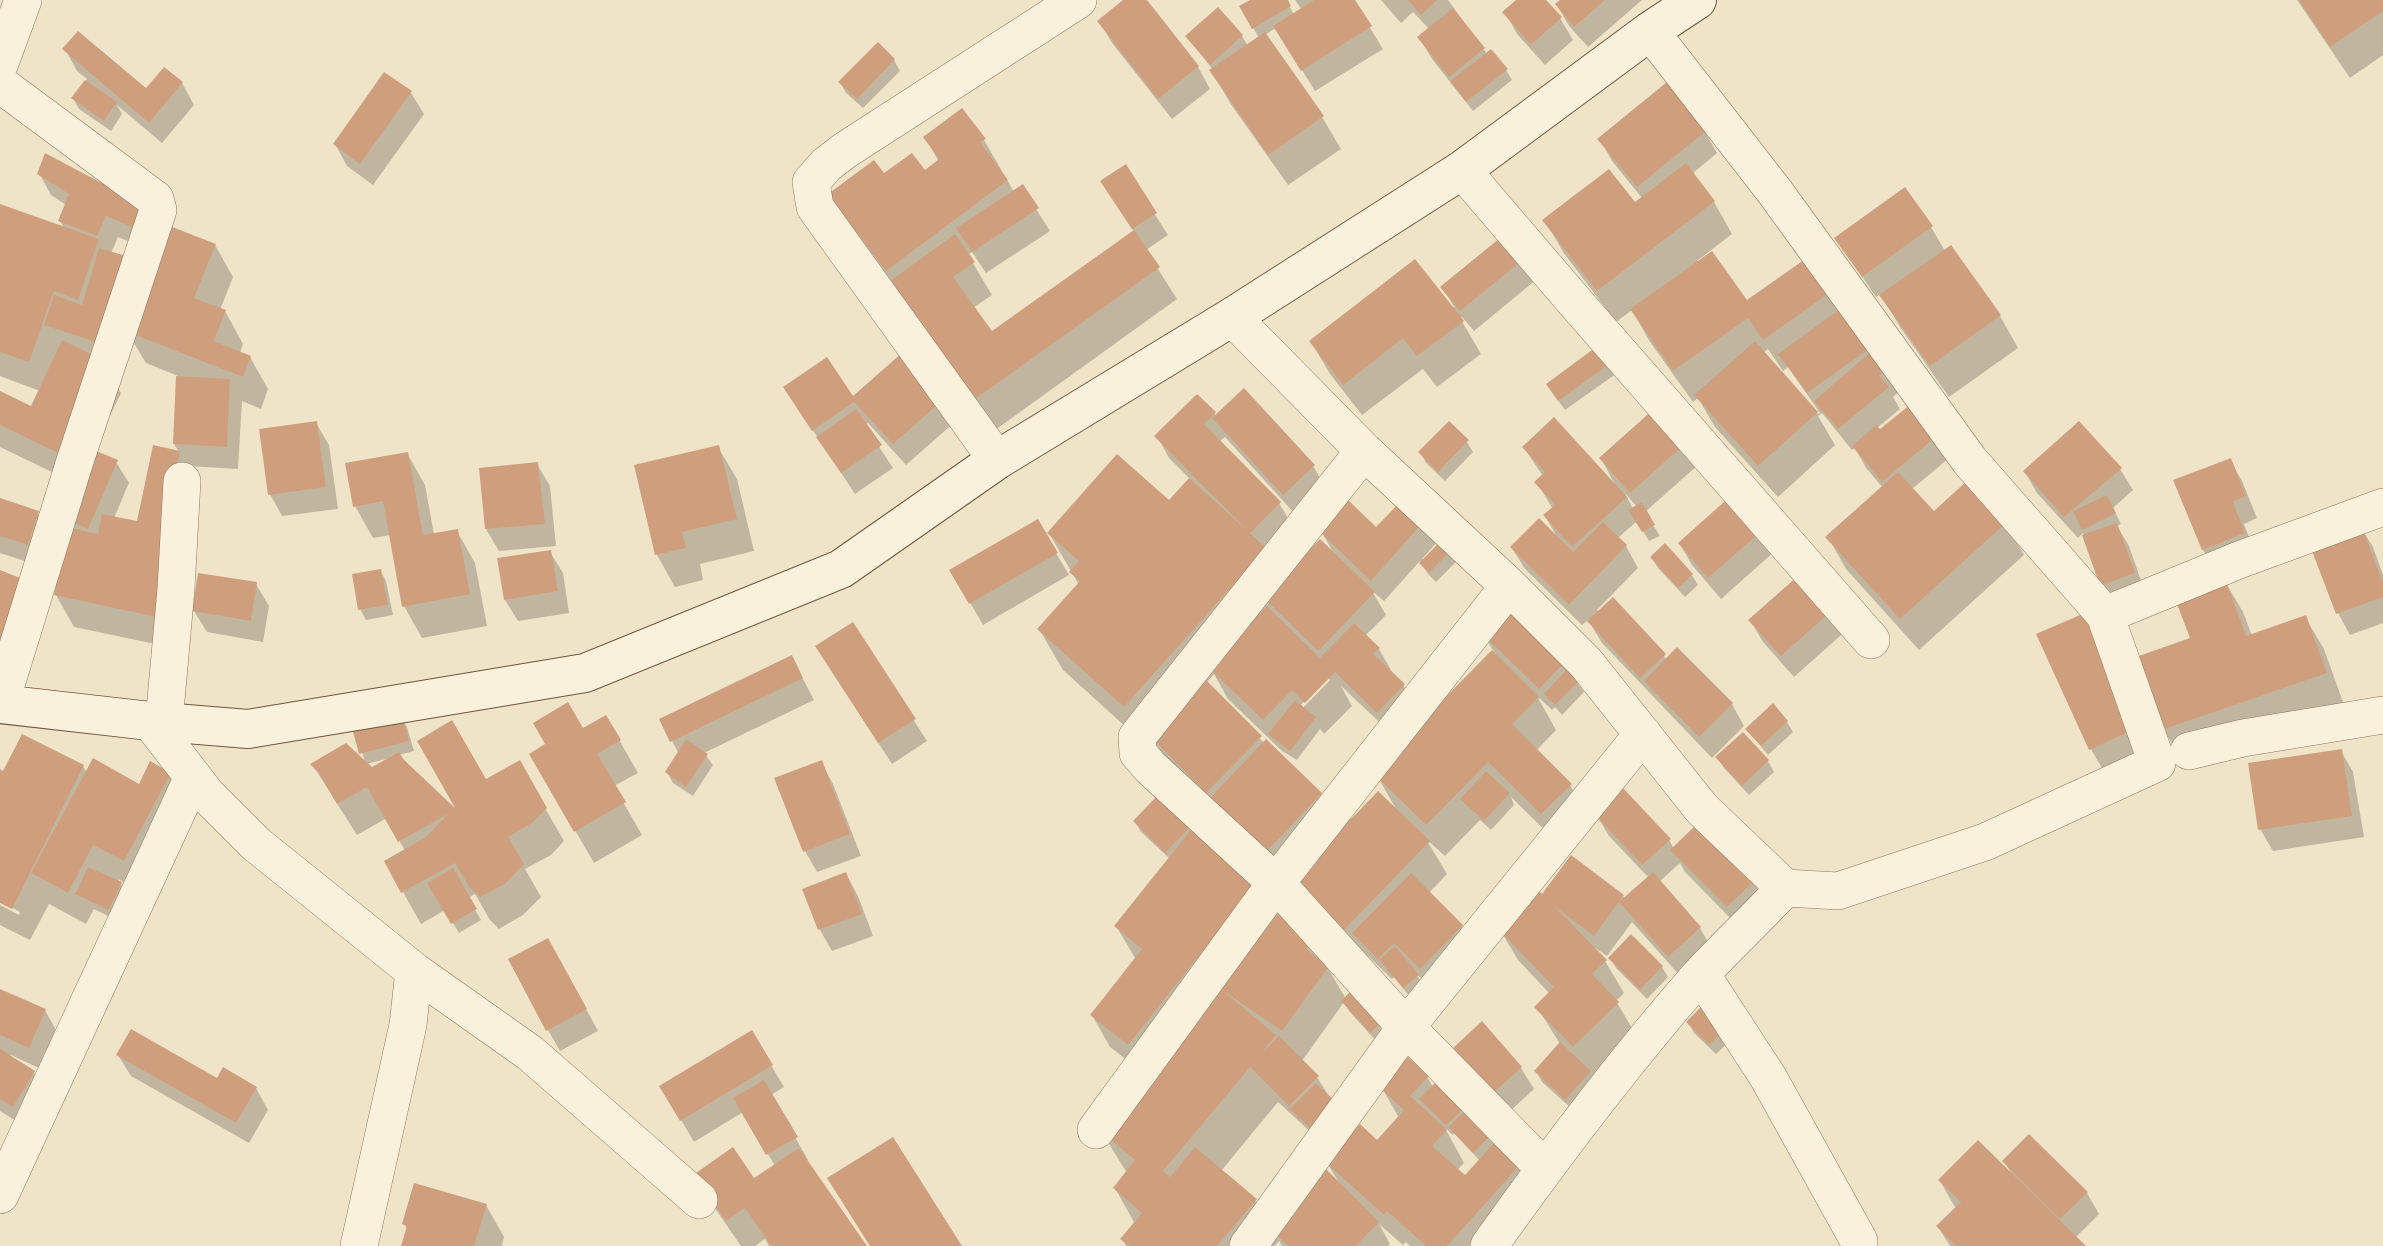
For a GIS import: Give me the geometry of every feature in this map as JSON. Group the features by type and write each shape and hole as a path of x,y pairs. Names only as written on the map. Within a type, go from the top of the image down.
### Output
{"main road":[{"path":"0,704 157,722 248,729 585,673 841,569 996,460 1232,317 1462,170 1650,31 1697,0"}],"street":[{"path":"0,63 23,0"},
{"path":"996,460 815,206 811,182 827,164 844,151 1078,0"},
{"path":"1232,317 1364,452 1509,586 1586,663 1702,809 1785,888 1838,891 1986,842 2157,763 2105,615 1970,461 1775,192 1650,31"},
{"path":"0,84 155,199 158,210 74,464 0,704"},
{"path":"1462,170 1871,640"},
{"path":"1364,452 1137,737 1138,752 1150,767 1276,883 1406,1027 1544,1168"},
{"path":"182,481 176,589 157,722 193,777 207,795 256,844 414,971 530,1052 699,1200"},
{"path":"2105,615 2239,560 2383,507"},
{"path":"1096,1130 1276,883 1509,586"},
{"path":"2189,751 2243,738 2383,715"},
{"path":"1248,1246 1406,1027 1643,734"},
{"path":"0,1195 193,777"},
{"path":"1489,1246 1544,1168 1640,1046 1701,974 1785,888"},
{"path":"359,1246 408,1025 414,971"},
{"path":"1701,974 1768,1077 1859,1241 1859,1246"}],"building":[{"path":"1123,0 1147,0 1199,66 1158,99 1097,21"},
{"path":"1250,0 1288,0 1291,6 1252,29 1239,6"},
{"path":"1314,0 1355,0 1372,26 1301,71 1273,26"},
{"path":"1408,0 1437,0 1421,15"},
{"path":"1516,0 1546,0 1562,17 1531,45 1502,12"},
{"path":"1560,0 1605,0 1574,27 1555,4"},
{"path":"2299,0 2383,0 2383,11 2330,47"},
{"path":"1218,7 1243,35 1210,65 1185,36"},
{"path":"1453,8 1485,48 1449,77 1417,37"},
{"path":"78,31 146,88 164,67 183,82 149,123 62,49"},
{"path":"1265,32 1324,116 1268,155 1209,70"},
{"path":"878,42 895,59 857,99 838,82"},
{"path":"1491,49 1508,69 1466,102 1450,81"},
{"path":"384,72 412,91 360,164 333,144"},
{"path":"85,80 117,102 104,121 71,98"},
{"path":"1667,82 1706,131 1637,187 1597,139"},
{"path":"962,108 986,139 980,142 1008,180 886,271 828,194 874,160 884,173 912,153 925,170 939,159 923,137"},
{"path":"45,153 147,207 139,230 106,216 97,236 58,221 69,194 37,174"},
{"path":"1686,163 1715,201 1597,291 1542,220 1609,169 1635,202"},
{"path":"1126,164 1157,213 1132,229 1100,181"},
{"path":"1023,184 1039,208 972,252 956,228"},
{"path":"1905,187 1933,226 1862,277 1834,238"},
{"path":"0,204 99,239 78,300 54,291 29,362 0,352"},
{"path":"167,225 216,244 194,298 226,310 214,341 251,356 243,377 125,331"},
{"path":"1134,230 1160,267 971,402 886,284 955,234 975,262 953,277 992,331"},
{"path":"1506,233 1526,257 1460,311 1440,287"},
{"path":"1951,245 2001,315 1930,366 1879,295"},
{"path":"99,248 133,258 108,346 44,325 54,295 82,305"},
{"path":"1712,251 1747,300 1811,255 1835,289 1763,340 1748,318 1673,371 1630,309"},
{"path":"1415,259 1464,321 1417,356 1403,338 1343,385 1309,341"},
{"path":"1844,306 1873,346 1807,393 1778,354"},
{"path":"62,340 103,360 60,454 0,425 0,391 31,406"},
{"path":"1755,341 1818,412 1758,466 1694,395"},
{"path":"1603,342 1615,360 1558,401 1546,384"},
{"path":"1875,348 1891,366 1879,376 1889,387 1838,429 1814,401"},
{"path":"903,352 945,398 893,444 854,402 812,431 783,387 827,357 853,396"},
{"path":"176,376 230,379 227,447 173,444"},
{"path":"1244,388 1315,465 1283,495 1212,418"},
{"path":"1197,394 1216,412 1204,424 1281,502 1250,533 1266,548 1124,707 1037,629 1080,581 1069,572 1079,561 1047,533 1117,454 1169,500 1189,478 1247,530 1154,436"},
{"path":"1665,399 1696,434 1630,493 1599,458"},
{"path":"1911,404 1937,436 1882,482 1852,446 1876,425 1880,429"},
{"path":"856,409 882,445 841,473 816,437"},
{"path":"1554,417 1627,497 1572,547 1543,515 1555,505 1534,482 1545,472 1522,447"},
{"path":"317,421 326,487 268,495 259,429"},
{"path":"1449,421 1469,440 1438,472 1418,452"},
{"path":"2079,421 2122,468 2064,517 2023,471"},
{"path":"153,445 180,451 161,548 161,618 54,595 67,527 98,534 102,514 137,521"},
{"path":"719,445 737,519 682,532 686,548 655,555 634,465"},
{"path":"94,450 118,460 88,529 65,518"},
{"path":"408,452 423,535 458,529 470,594 402,607 383,501 353,507 345,463"},
{"path":"2231,458 2246,496 2233,502 2245,533 2202,550 2173,480"},
{"path":"538,462 545,524 485,529 479,468"},
{"path":"1898,472 1934,511 1969,479 2007,522 1900,619 1825,537"},
{"path":"1742,486 1773,521 1708,578 1678,543"},
{"path":"2107,495 2116,513 2082,530 2073,511"},
{"path":"0,498 39,511 28,545 0,536"},
{"path":"1404,498 1425,520 1371,581 1319,531 1348,500 1376,527"},
{"path":"1642,502 1655,525 1642,532 1628,510"},
{"path":"1539,518 1573,552 1603,522 1627,545 1569,605 1510,547"},
{"path":"1038,519 1058,553 969,604 949,570"},
{"path":"2117,523 2135,573 2100,586 2082,535"},
{"path":"2361,524 2383,583 2383,597 2336,614 2309,543"},
{"path":"1444,538 1454,547 1429,573 1419,563"},
{"path":"1320,539 1375,592 1318,651 1263,597"},
{"path":"1665,543 1693,574 1678,588 1650,557"},
{"path":"551,550 558,591 504,600 497,558"},
{"path":"1815,561 1847,597 1781,656 1748,620"},
{"path":"381,569 388,605 358,610 352,574"},
{"path":"0,570 30,582 0,654"},
{"path":"198,573 257,582 251,621 192,611"},
{"path":"2225,578 2246,636 2306,615 2327,673 2162,730 2136,657 2190,638 2174,596"},
{"path":"1515,597 1574,653 1539,689 1480,632"},
{"path":"1613,597 1666,654 1640,678 1587,621"},
{"path":"1267,606 1320,658 1354,623 1380,648 1373,654 1405,684 1377,713 1335,672 1305,703 1292,690 1263,720 1208,667"},
{"path":"2087,612 2135,729 2089,750 2036,634"},
{"path":"853,622 916,719 878,743 815,646"},
{"path":"1677,647 1733,703 1699,737 1644,681"},
{"path":"1492,650 1539,697 1512,724 1572,784 1541,814 1488,762 1426,825 1372,772"},
{"path":"792,655 803,678 670,742 659,719"},
{"path":"1567,669 1579,681 1555,705 1544,694"},
{"path":"1205,679 1262,736 1206,793 1149,735"},
{"path":"1295,700 1316,717 1290,751 1268,734"},
{"path":"568,702 583,728 606,715 621,740 597,754 626,802 574,832 529,754 545,744 533,723"},
{"path":"1773,703 1788,721 1761,746 1745,729"},
{"path":"402,715 409,741 359,754 352,728"},
{"path":"452,720 486,779 520,760 547,808 532,823 508,837 524,864 505,884 480,897 470,888 455,863 401,893 384,861 426,837 448,814 398,842 367,787 337,804 319,773 310,764 346,743 372,767 399,752 404,760 455,808 417,741"},
{"path":"1743,732 1769,760 1742,786 1715,757"},
{"path":"22,734 84,765 12,909 0,903 0,769 3,771"},
{"path":"686,739 708,754 686,787 665,772"},
{"path":"1266,739 1322,793 1267,851 1210,798"},
{"path":"2342,749 2352,816 2258,830 2248,763"},
{"path":"93,758 139,784 150,761 171,773 124,861 93,845 68,893 31,873"},
{"path":"822,760 850,834 803,852 774,778"},
{"path":"1486,771 1510,793 1484,821 1460,799"},
{"path":"1622,787 1671,839 1642,865 1594,814"},
{"path":"1378,791 1430,841 1340,934 1284,881 1346,815 1351,819"},
{"path":"1158,795 1191,826 1165,853 1133,821"},
{"path":"1698,823 1755,880 1727,907 1670,850"},
{"path":"1194,826 1260,879 1128,1045 1090,1015 1142,949 1114,926"},
{"path":"1571,855 1624,895 1594,936 1554,906 1607,960 1592,974 1619,1002 1573,1047 1534,1007 1554,987 1497,928 1537,889 1542,894"},
{"path":"88,867 122,882 109,910 75,894"},
{"path":"453,868 477,909 451,924 427,883"},
{"path":"846,872 862,914 818,930 802,889"},
{"path":"1653,872 1701,927 1668,957 1619,902"},
{"path":"1411,873 1463,925 1420,969 1394,943 1378,959 1352,933"},
{"path":"1270,908 1313,939 1306,949 1329,966 1282,1031 1222,990 1276,1035 1262,1053 1279,1036 1319,1076 1289,1106 1250,1067 1163,1171 1170,1177 1195,1147 1257,1199 1217,1246 1129,1246 1120,1239 1142,1213 1113,1188 1135,1160 1099,1130"},
{"path":"1631,934 1663,966 1640,990 1608,958"},
{"path":"548,938 587,1009 546,1031 508,959"},
{"path":"1395,946 1419,975 1403,988 1379,960"},
{"path":"0,989 46,1009 29,1048 0,1035"},
{"path":"1351,991 1380,1024 1370,1033 1341,1001"},
{"path":"1707,1001 1730,1024 1709,1045 1686,1022"},
{"path":"1482,1021 1522,1067 1493,1093 1453,1048"},
{"path":"131,1029 217,1078 223,1067 257,1087 236,1123 116,1055"},
{"path":"752,1030 773,1065 680,1121 659,1086"},
{"path":"1560,1042 1591,1071 1565,1100 1534,1071"},
{"path":"0,1049 35,1071 13,1107 0,1099"},
{"path":"1408,1057 1429,1076 1410,1096 1447,1130 1432,1146 1465,1175 1494,1143 1520,1165 1447,1246 1426,1246 1387,1211 1384,1215 1325,1162 1360,1124 1377,1140 1404,1110 1380,1088"},
{"path":"1441,1077 1470,1103 1446,1125 1419,1099"},
{"path":"764,1080 798,1137 766,1155 733,1098"},
{"path":"1316,1083 1335,1101 1309,1127 1290,1109"},
{"path":"1469,1107 1494,1132 1473,1153 1448,1127"},
{"path":"2029,1134 2088,1192 2060,1219 2002,1161"},
{"path":"893,1137 962,1246 870,1246 827,1178"},
{"path":"1978,1140 2086,1246 1956,1246 1936,1226 1961,1202 1938,1180"},
{"path":"733,1147 754,1178 799,1148 867,1246 771,1246 745,1208 726,1221 693,1175"},
{"path":"1326,1169 1379,1222 1356,1246 1288,1246 1269,1227"},
{"path":"414,1183 487,1204 474,1246 401,1246 407,1226 402,1224"}]}
